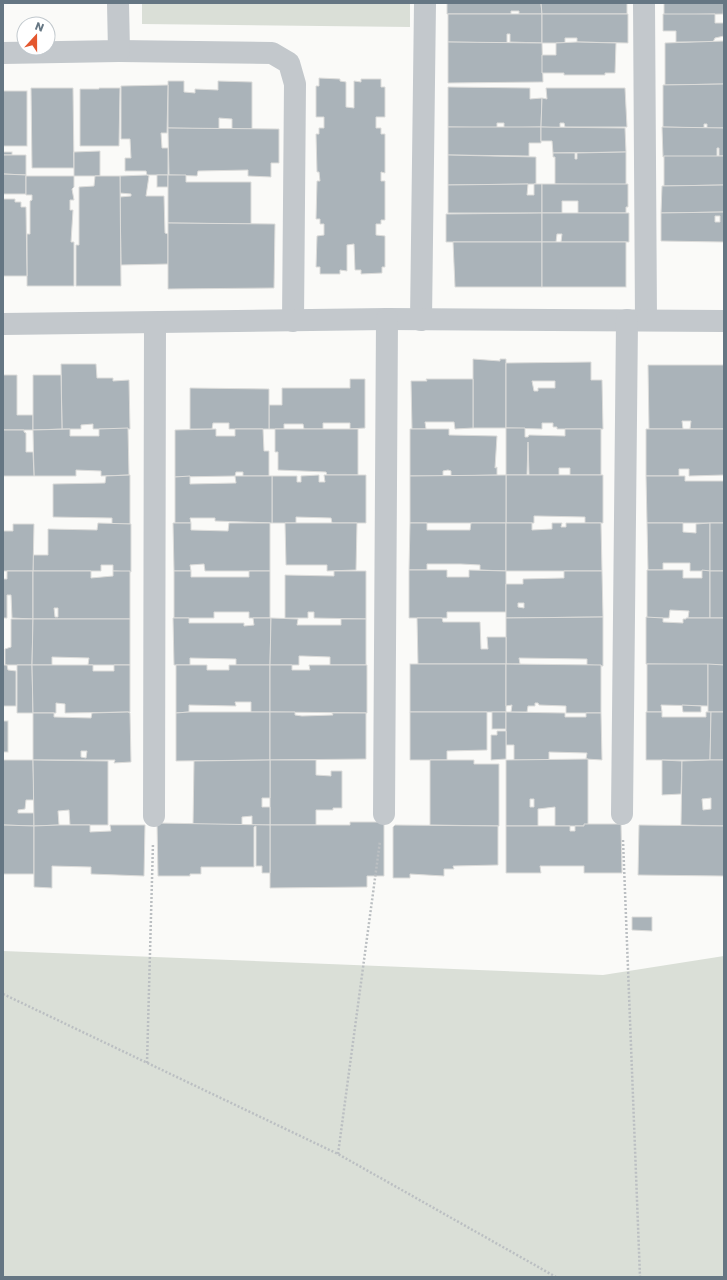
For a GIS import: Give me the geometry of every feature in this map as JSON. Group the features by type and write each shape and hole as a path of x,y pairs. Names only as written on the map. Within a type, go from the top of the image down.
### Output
{"street":[{"path":"118,3 119,51"},
{"path":"421,320 426,3"},
{"path":"622,814 637,320 644,3"},
{"path":"3,53 119,51 272,53 289,63 295,84 293,321"},
{"path":"384,814 387,319"},
{"path":"3,324 155,324 387,319 724,321"},
{"path":"154,816 155,324"}],"path":[{"path":"338,1154 384,814"},
{"path":"622,814 640,1277"},
{"path":"147,1063 154,816"},
{"path":"3,994 338,1154 556,1277"}],"shaded area":[{"path":"142,3 410,3 410,27 142,24"},
{"path":"3,951 603,975 724,956 724,1277 3,1277"}],"building":[{"path":"447,3 541,3 542,14 519,14 519,11 511,11 511,14 447,14"},
{"path":"541,3 627,3 627,14 542,14"},
{"path":"664,3 724,3 723,14 664,15"},
{"path":"448,14 542,14 542,43 510,42 510,34 507,34 507,43 448,42"},
{"path":"542,14 628,14 628,43 577,42 577,38 565,38 565,43 542,43"},
{"path":"663,14 715,14 715,23 724,23 724,36 715,38 713,42 676,42 676,31 663,31"},
{"path":"724,41 724,84 665,85 665,43"},
{"path":"448,42 542,43 543,82 448,83"},
{"path":"556,43 616,43 615,73 605,73 605,75 564,75 564,73 542,73 542,55 556,55"},
{"path":"319,78 340,79 340,81 346,82 346,107 354,108 354,81 361,82 361,79 381,79 381,87 385,87 385,117 376,117 376,128 381,128 381,134 385,134 385,173 381,172 381,181 385,181 385,220 381,220 381,224 376,224 376,235 385,236 385,267 382,267 382,273 361,274 361,270 355,270 354,244 347,245 347,271 340,270 340,274 320,274 320,267 316,267 317,236 324,235 324,224 320,224 320,219 316,219 317,181 320,181 319,172 317,172 316,134 319,134 319,128 324,128 324,117 316,117 316,86 319,86"},
{"path":"168,81 184,81 184,92 195,93 195,89 218,90 218,81 252,82 252,129 232,129 232,119 219,118 219,129 168,128"},
{"path":"724,84 724,128 707,128 707,124 704,124 704,128 663,127 663,85"},
{"path":"168,85 167,133 161,133 162,148 168,148 168,175 147,175 146,171 125,171 125,158 131,158 130,139 121,139 121,86"},
{"path":"448,87 530,88 530,99 542,98 541,127 504,128 504,123 497,123 497,128 448,127"},
{"path":"31,88 73,88 74,168 32,168"},
{"path":"120,88 119,146 80,146 80,89"},
{"path":"546,88 625,88 627,127 565,127 564,123 560,123 560,128 541,127 542,98 547,99"},
{"path":"3,91 27,91 27,146 3,146"},
{"path":"448,127 541,127 541,143 529,143 529,156 448,155"},
{"path":"541,127 625,128 626,152 553,153 552,141 541,141"},
{"path":"662,127 724,128 724,156 719,156 719,148 717,148 717,157 663,157"},
{"path":"168,128 279,129 279,163 271,163 271,177 248,176 248,170 198,171 197,176 169,175"},
{"path":"100,151 100,176 74,176 74,152"},
{"path":"3,152 12,152 12,155 3,155"},
{"path":"626,152 626,185 555,184 555,157 553,157 553,153 575,153 575,159 577,159 577,153"},
{"path":"3,155 26,155 26,175 3,174"},
{"path":"448,155 536,157 536,184 448,185"},
{"path":"664,156 724,156 724,185 664,186"},
{"path":"3,174 26,175 26,194 3,194"},
{"path":"157,175 168,175 168,187 157,187"},
{"path":"168,175 186,175 186,182 251,182 251,224 168,223"},
{"path":"26,176 74,176 74,187 72,189 74,200 70,200 70,210 73,210 71,242 74,242 74,286 27,286 27,234 30,234 30,201 32,200 32,195 26,195"},
{"path":"95,176 120,176 121,286 76,286 76,245 79,245 79,187 94,186"},
{"path":"120,176 149,176 146,196 164,196 165,233 168,234 168,264 121,265 120,197 131,196 131,194 120,193"},
{"path":"528,184 527,195 534,195 534,184 542,184 542,213 448,213 448,185"},
{"path":"542,184 628,184 628,207 626,207 626,213 578,213 578,201 562,201 562,213 542,213"},
{"path":"724,185 724,212 661,213 662,186"},
{"path":"3,199 15,199 15,202 21,202 21,207 26,207 27,276 3,276"},
{"path":"724,212 724,242 661,241 661,213","holes":["715,216 720,216 720,222 715,222"]},
{"path":"542,213 542,242 446,242 446,214"},
{"path":"542,213 629,213 629,242 561,242 562,234 557,234 556,242 542,242"},
{"path":"168,223 275,224 274,288 168,289"},
{"path":"453,242 542,242 542,287 455,287"},
{"path":"542,242 626,242 626,287 542,287"},
{"path":"473,359 500,361 500,359 506,359 506,428 473,428"},
{"path":"591,362 591,380 602,380 603,429 557,429 557,427 553,427 553,423 542,423 542,429 506,428 506,363","holes":["532,381 555,381 555,388 538,388 538,391 534,391"]},
{"path":"61,364 96,364 97,378 113,378 113,381 129,380 130,429 93,429 93,424 81,425 81,429 62,429"},
{"path":"648,365 724,365 724,429 690,429 691,421 682,421 683,429 649,429"},
{"path":"3,375 17,375 17,415 33,415 33,430 3,430"},
{"path":"33,375 61,375 62,429 33,430"},
{"path":"350,379 365,379 365,428 350,429 350,423 323,423 323,429 304,429 303,424 284,424 284,429 269,429 269,405 282,405 282,388 350,388"},
{"path":"426,379 473,379 473,428 455,429 454,422 425,422 426,429 412,429 411,381 427,381"},
{"path":"190,388 269,389 269,429 229,429 229,423 213,423 212,429 190,429"},
{"path":"128,428 129,475 101,476 101,471 76,470 76,476 34,476 33,430 70,429 70,436 99,436 99,429"},
{"path":"506,428 525,428 525,437 528,437 529,435 565,436 565,429 601,429 601,475 570,475 570,468 559,468 559,475 529,475 528,442 527,475 506,475"},
{"path":"216,429 216,436 235,436 235,429 263,429 264,451 269,451 269,476 243,476 243,472 236,472 235,476 175,477 175,430"},
{"path":"275,429 358,429 358,475 327,475 326,472 278,470 278,452 275,452"},
{"path":"410,429 449,429 449,435 497,436 495,468 497,467 497,475 451,476 451,471 448,470 443,471 443,476 410,476"},
{"path":"646,429 724,429 724,475 689,476 689,469 679,469 679,476 646,476"},
{"path":"3,430 24,430 26,433 26,452 33,452 34,476 3,476"},
{"path":"130,475 130,524 112,524 112,518 53,517 53,484 105,483 106,476"},
{"path":"319,475 319,482 325,482 324,475 366,475 366,523 332,523 331,518 296,517 296,523 272,523 272,476 297,476 297,482 301,482 301,476"},
{"path":"506,475 603,475 603,523 585,523 585,517 534,516 534,523 506,523"},
{"path":"506,475 506,523 410,523 410,476"},
{"path":"190,476 190,484 236,483 235,476 272,476 272,523 215,521 215,518 190,518 191,523 175,523 175,477"},
{"path":"646,476 685,476 685,481 724,481 724,523 647,523"},
{"path":"98,523 131,524 131,572 113,571 113,565 101,565 101,571 33,571 33,555 48,555 48,529 97,530"},
{"path":"173,523 191,523 191,530 228,531 229,523 270,523 270,571 205,571 204,564 190,565 191,571 174,571"},
{"path":"285,523 357,523 356,570 327,571 327,565 286,565"},
{"path":"410,523 427,523 427,530 470,530 471,523 506,523 506,571 480,570 480,565 461,564 427,564 427,570 409,570"},
{"path":"506,523 532,523 532,530 552,529 552,523 562,523 561,527 566,527 566,523 601,523 602,571 506,571"},
{"path":"647,523 683,523 683,532 696,533 696,524 710,523 710,571 690,571 690,563 663,563 663,570 648,570"},
{"path":"710,523 724,523 724,571 710,571"},
{"path":"13,524 34,524 33,571 3,571 3,531 13,531"},
{"path":"409,570 447,570 447,577 469,577 469,570 506,571 506,612 447,612 447,618 409,618"},
{"path":"647,570 683,570 683,578 702,578 702,570 710,571 710,618 688,618 689,611 670,610 669,618 647,618"},
{"path":"7,571 33,571 33,619 12,618 11,595 7,595 7,618 3,618 3,579 7,579"},
{"path":"33,571 91,571 91,578 113,576 113,571 130,571 130,619 33,619","holes":["54,608 58,608 58,617 55,617"]},
{"path":"174,571 191,571 191,577 249,577 249,571 270,571 270,618 249,618 249,612 214,612 214,618 174,618"},
{"path":"334,571 366,571 366,619 314,618 314,612 308,612 308,618 285,618 285,575 334,576"},
{"path":"564,571 602,571 603,617 506,618 506,584 523,584 523,579 564,578","holes":["518,603 524,603 524,608 518,607"]},
{"path":"710,571 724,571 724,618 710,618"},
{"path":"603,617 603,666 587,665 587,659 519,658 520,664 506,664 506,618"},
{"path":"646,617 663,618 663,622 683,623 683,619 686,618 724,618 724,665 646,664"},
{"path":"173,618 189,618 189,623 244,623 244,626 254,625 253,618 271,618 270,665 236,665 236,659 190,658 190,665 174,665"},
{"path":"271,618 298,619 297,625 341,625 341,619 366,619 366,665 330,665 330,657 299,656 299,665 270,665"},
{"path":"417,618 442,618 443,622 480,622 481,649 488,649 487,637 506,637 506,664 418,664"},
{"path":"11,619 33,619 32,665 5,665 5,649 11,647"},
{"path":"33,619 130,619 130,665 88,665 89,658 52,657 52,665 32,665"},
{"path":"410,664 506,664 506,712 410,712"},
{"path":"506,664 601,665 601,713 566,713 566,706 539,705 538,703 535,703 535,706 528,706 527,712 511,712 512,705 506,706"},
{"path":"647,664 708,664 708,706 661,705 662,712 647,712"},
{"path":"708,664 724,665 724,712 708,712"},
{"path":"3,665 7,665 8,670 16,671 16,706 3,706"},
{"path":"17,665 32,665 33,713 17,713"},
{"path":"32,665 93,665 93,671 114,671 114,665 130,665 130,712 65,713 65,704 56,703 56,713 33,713"},
{"path":"176,665 207,665 207,670 229,670 229,665 270,665 270,712 251,712 251,702 235,702 236,706 189,705 189,712 176,713"},
{"path":"270,665 292,665 292,670 310,670 309,665 367,665 367,713 270,712"},
{"path":"682,705 701,706 701,712 683,712"},
{"path":"270,712 270,760 176,761 176,713"},
{"path":"270,712 295,712 295,715 302,716 333,715 332,713 366,713 366,759 270,760"},
{"path":"410,712 487,712 487,750 447,751 447,760 410,760"},
{"path":"492,712 506,712 506,729 492,729"},
{"path":"506,712 565,713 565,717 586,717 586,713 601,713 602,760 586,759 587,753 549,752 549,760 514,760 514,745 506,745"},
{"path":"646,712 662,712 662,717 706,717 706,712 711,712 710,760 646,760"},
{"path":"711,712 724,712 724,760 710,760"},
{"path":"33,713 54,713 54,717 91,718 92,713 130,713 131,762 114,763 115,760 33,760","holes":["81,751 87,751 86,758 81,757"]},
{"path":"3,721 8,721 8,752 3,752"},
{"path":"497,731 506,731 506,759 491,760 491,735 497,735"},
{"path":"588,759 588,826 555,826 555,807 538,809 538,826 506,826 506,760","holes":["530,799 534,799 534,807 530,807"]},
{"path":"3,760 33,760 34,800 26,800 25,809 18,810 18,813 34,813 34,826 3,825"},
{"path":"33,760 108,761 108,825 70,825 69,810 58,811 59,825 34,826"},
{"path":"270,760 316,760 316,775 331,776 331,771 342,771 342,808 333,808 333,810 316,810 316,825 270,825"},
{"path":"270,760 270,798 262,798 262,807 270,807 270,825 252,825 252,816 242,817 242,825 193,825 194,761"},
{"path":"430,760 474,760 474,764 499,764 499,826 430,825"},
{"path":"662,760 682,761 681,794 662,795"},
{"path":"724,760 724,826 681,825 682,761","holes":["711,798 711,809 703,810 702,799"]},
{"path":"350,822 384,822 384,876 367,876 367,887 270,888 270,825 350,825"},
{"path":"157,823 270,825 270,873 262,873 262,866 256,866 256,826 254,827 254,867 201,867 201,874 190,874 190,876 158,876"},
{"path":"584,824 621,824 622,873 584,873 584,866 540,866 541,873 506,873 506,826 570,826 570,831 575,831 575,826 584,826"},
{"path":"3,825 34,826 34,874 3,874"},
{"path":"90,825 90,832 111,831 110,825 145,825 144,876 91,874 91,867 52,866 52,888 34,887 34,826"},
{"path":"395,825 498,826 498,865 453,866 454,869 444,869 444,876 410,874 410,878 393,878 393,827"},
{"path":"639,825 724,826 724,876 638,875"},
{"path":"632,917 652,917 652,931 632,930"}]}
